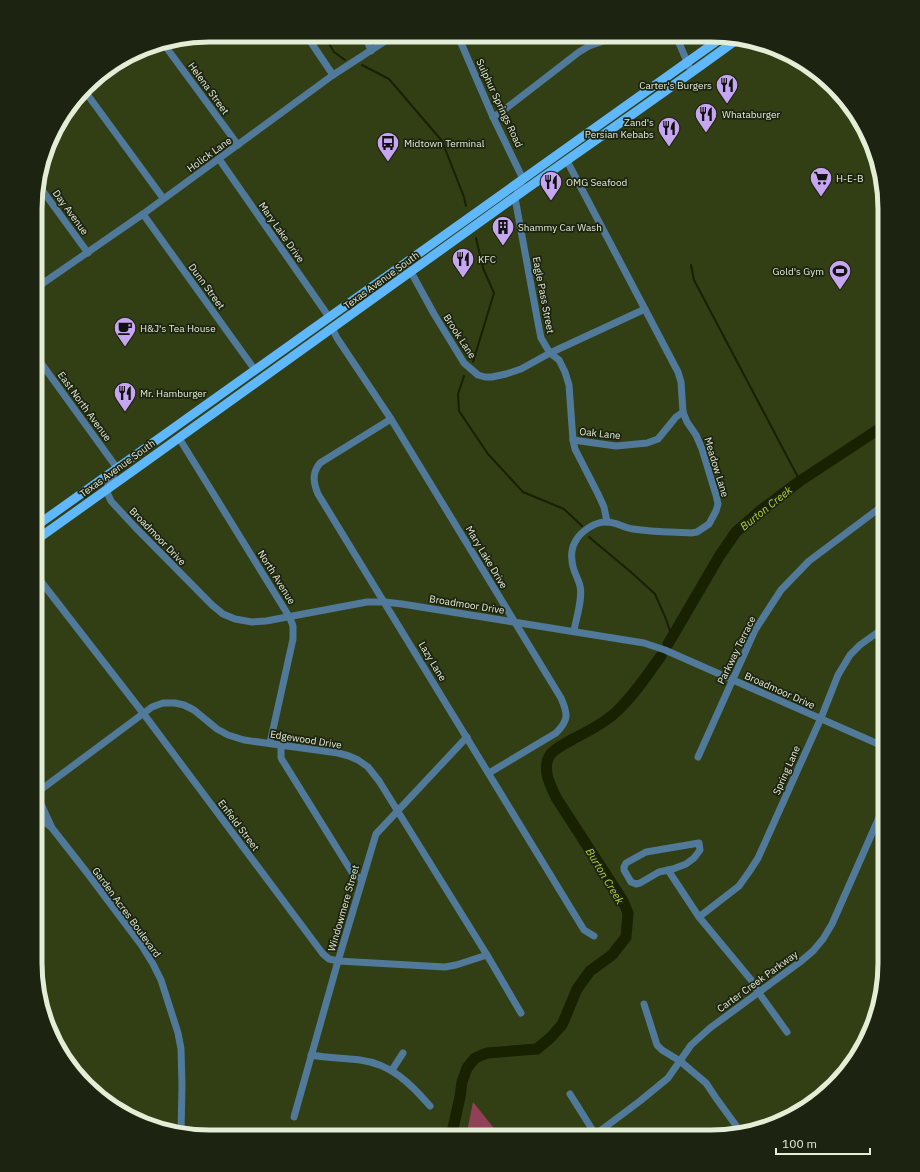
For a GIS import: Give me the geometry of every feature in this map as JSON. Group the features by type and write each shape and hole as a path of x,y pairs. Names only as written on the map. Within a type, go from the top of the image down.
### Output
{"main road":[{"name":"Texas Avenue South","path":"42,522 715,42"},
{"name":"Texas Avenue South","path":"42,536 732,43"},
{"path":"273,370 276,362 327,325 330,321 330,317"}],"street":[{"path":"311,42 333,75"},
{"path":"367,42 371,51"},
{"name":"Holick Lane","path":"42,284 143,214 333,75 384,42"},
{"name":"Sulphur Springs Road","path":"461,42 493,117 523,179"},
{"path":"493,117 579,52 589,46 601,42"},
{"path":"679,42 692,73"},
{"name":"Helena Street","path":"167,48 238,145"},
{"path":"87,95 163,198"},
{"name":"Mary Lake Drive","path":"219,159 330,317"},
{"name":"Meadow Lane","path":"567,161 678,372 682,382 683,412 702,449 718,504 713,519 709,524 703,529 691,533 633,529 607,522"},
{"path":"515,198 523,179"},
{"name":"Day Avenue","path":"43,190 88,253"},
{"name":"Eagle Pass Street","path":"515,198 541,338 550,353 559,360 565,372 569,384 575,449 604,507 607,522"},
{"name":"Dunn Street","path":"143,214 255,370"},
{"name":"Brook Lane","path":"412,272 434,314 464,363 478,375 485,377 506,374 521,369 550,353 646,309"},
{"name":"Mary Lake Drive","path":"332,328 337,338 391,419 566,708 566,718 563,726 556,733 489,773"},
{"name":"East North Avenue","path":"42,371 118,468"},
{"name":"Oak Lane","path":"573,440 616,446 648,443 658,439 676,416 683,412"},
{"name":"Lazy Lane","path":"391,419 320,463 314,473 314,484 318,494 584,930 594,936"},
{"name":"North Avenue","path":"179,438 290,618 293,626 293,639 270,743"},
{"path":"106,490 118,468"},
{"name":"Broadmoor Drive","path":"106,490 111,501 206,600 218,610 235,619 252,622 266,622 357,604 385,602 574,631 652,645 878,744"},
{"name":"Parkway Terrace","path":"698,757 755,630 782,590 809,561 878,509"},
{"path":"574,631 581,593 572,560 574,543 581,534 589,528 597,524 607,522"},
{"name":"Enfield Street","path":"42,583 143,713 323,954 329,959 338,961 445,966 456,965 487,955"},
{"name":"Spring Lane","path":"699,917 739,886 758,858 821,718 838,675 850,655 860,645 878,632"},
{"name":"Edgewood Drive","path":"42,790 107,742 143,713 162,703 184,705 194,710 217,729 228,735 244,740 338,753 358,760 373,772 487,955 521,1013"},
{"name":"Windowmere Street","path":"294,1117 376,834 467,737"},
{"path":"281,745 281,758 353,874 362,879"},
{"name":"Garden Acres Boulevard","path":"42,806 52,828 142,946 161,980 178,1033 181,1049 181,1128"},
{"name":"Garden Acres Boulevard","path":"42,820 52,828"},
{"name":"Carter Creek Parkway","path":"600,1130 656,1089 668,1078 691,1045 710,1028 759,993 813,951 823,939 832,924 878,820"},
{"path":"698,843 700,850 694,858 686,864 668,870 659,872 636,884 631,882 624,870 624,867 626,863 646,852 698,843"},
{"path":"668,870 699,917 752,981 787,1032"},
{"path":"644,1004 657,1045 706,1082 738,1128"},
{"path":"392,1070 403,1053"},
{"path":"311,1055 370,1062 381,1065 392,1070 410,1085 430,1106"},
{"path":"570,1094 590,1130"}],"shaded area":[{"path":"473,1102 495,1130 467,1130"}],"waterway":[{"path":"328,42 334,52 345,60"},
{"path":"362,65 389,79 442,141 464,197 466,206"},
{"path":"473,362 494,293 483,268 476,238"},
{"path":"691,265 694,280 800,481"},
{"path":"464,376 458,394 459,411 488,454 523,492 564,509 582,526"},
{"name":"Burton Creek","path":"668,644 720,555 736,532 761,510 800,481 878,430"},
{"path":"589,537 655,594 672,637"},
{"name":"Burton Creek","path":"453,1130 462,1082 467,1068 475,1058 487,1053 537,1049 562,1025 577,989 590,971 612,955 626,937 628,913 623,901 557,799 548,778 546,766 547,760 555,750 600,724 622,707 640,686 661,656"}],"place":[{"name":"Carter's Burgers","path":"727,104"},
{"name":"Whataburger","path":"706,134"},
{"name":"Zand's Persian Kebabs","path":"669,148"},
{"name":"Midtown Terminal","path":"388,162"},
{"name":"H-E-B","path":"821,198"},
{"name":"OMG Seafood","path":"551,202"},
{"name":"Shammy Car Wash","path":"503,246"},
{"name":"KFC","path":"463,278"},
{"name":"Gold's Gym","path":"840,290"},
{"name":"H&J's Tea House","path":"125,348"},
{"name":"Mr. Hamburger","path":"125,412"}]}
